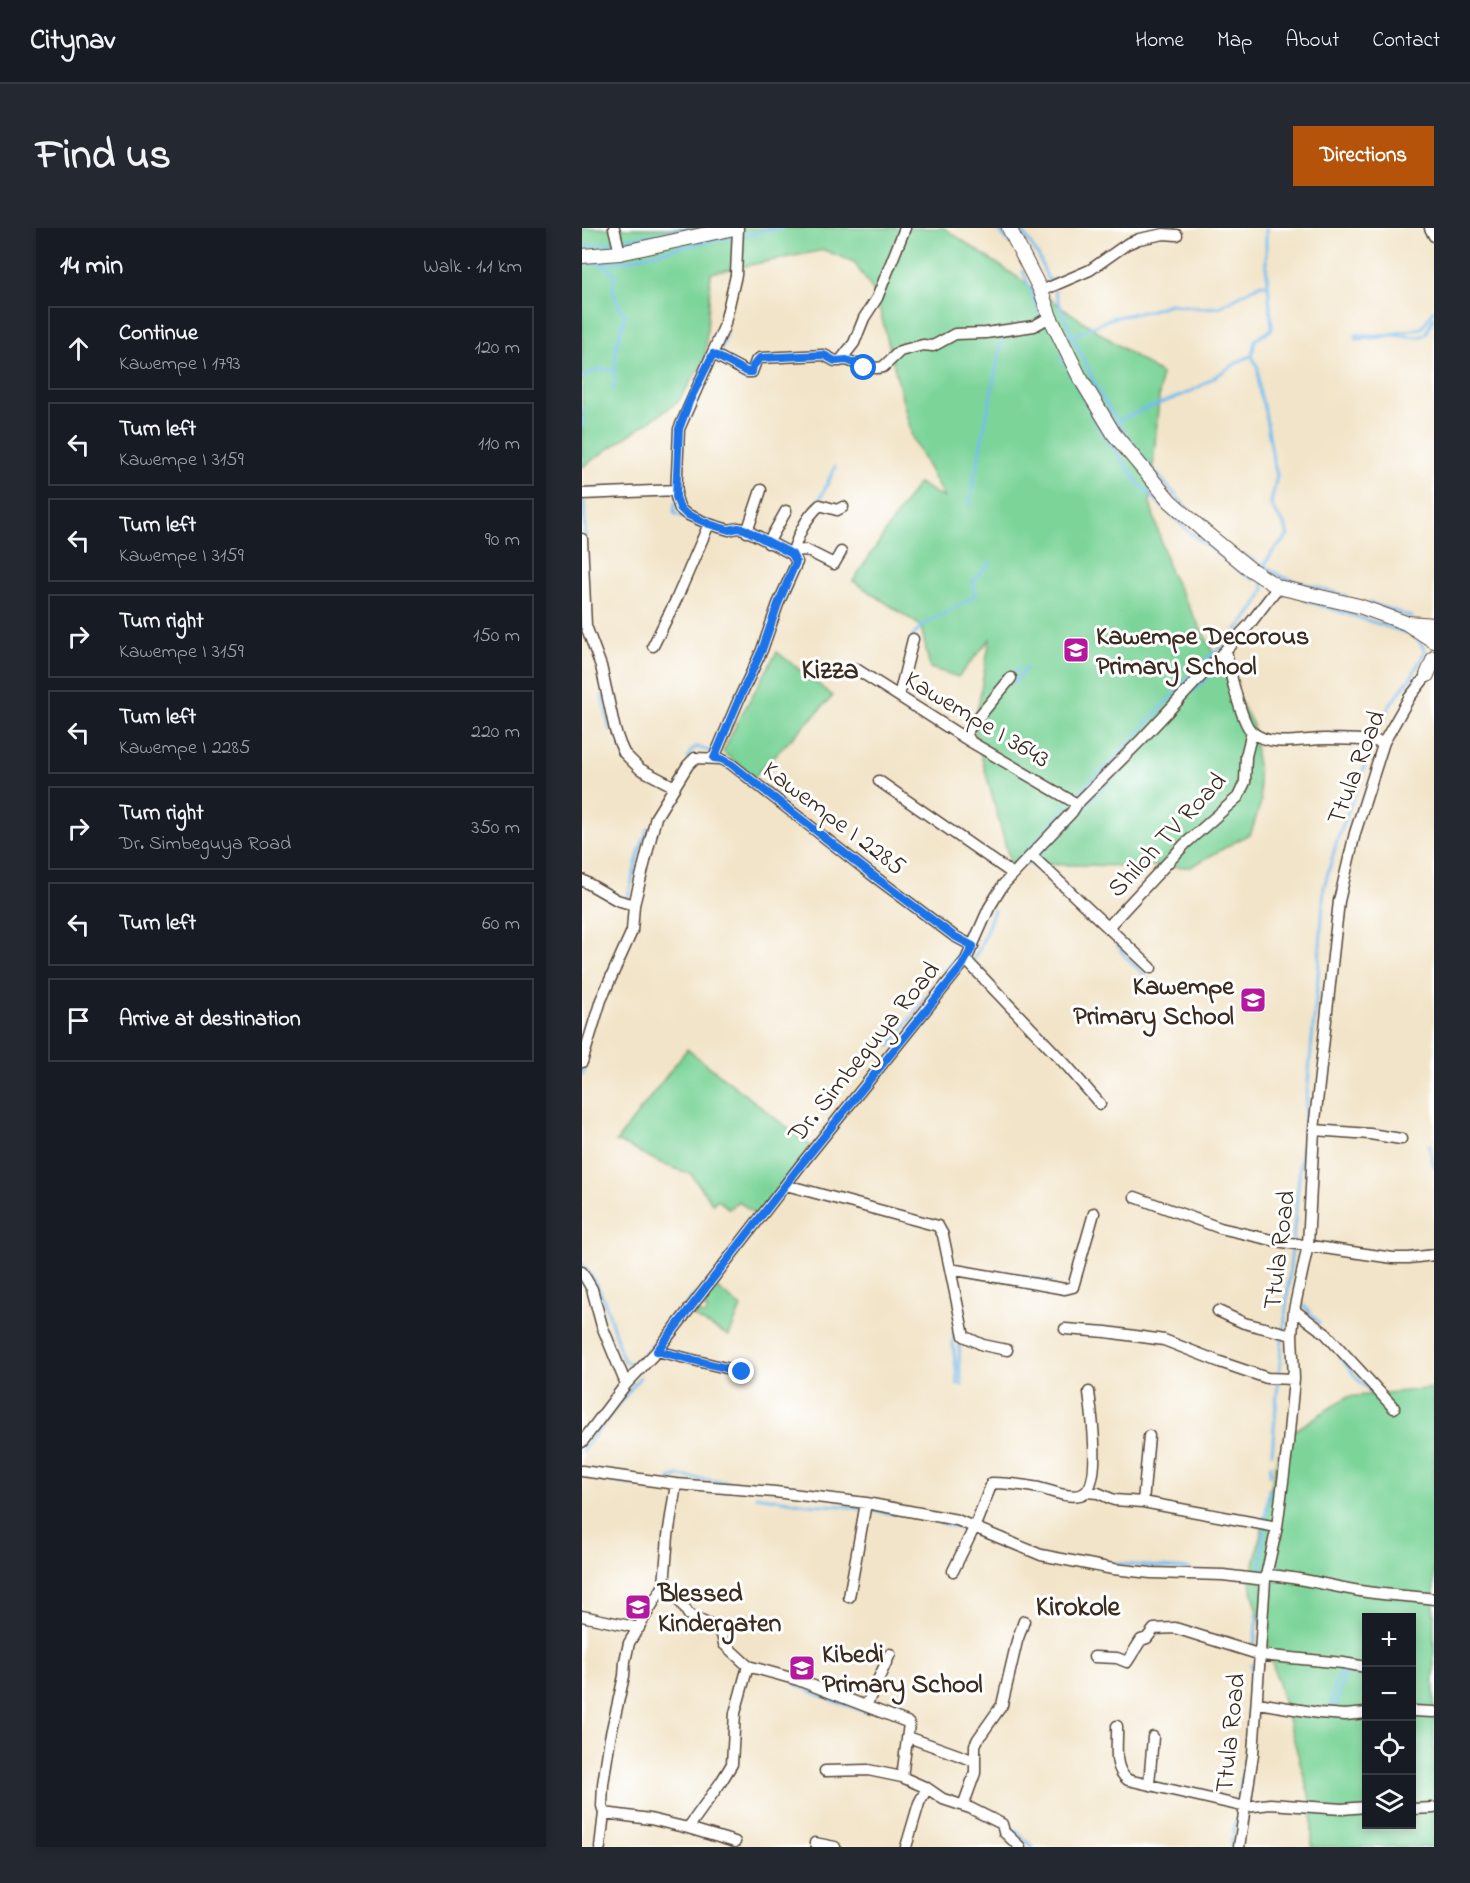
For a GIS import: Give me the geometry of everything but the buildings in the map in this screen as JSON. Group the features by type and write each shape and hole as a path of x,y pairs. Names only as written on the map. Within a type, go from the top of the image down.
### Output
{"street":[{"path":"614,228 620,253"},
{"path":"582,256 620,253 736,228 736,275 724,327 679,429 676,497 680,508 686,514 729,530 738,528 793,553 806,550 834,564 841,552"},
{"path":"840,361 854,343 864,318 878,298 905,228"},
{"path":"1009,228 1041,291 1050,317 1079,376 1114,434 1170,501 1250,569 1278,587 1359,606 1406,623 1434,640"},
{"path":"1430,228 1434,236"},
{"path":"1041,291 1090,270 1127,244 1145,237 1177,235"},
{"path":"713,354 747,372 752,372 753,366 760,358 824,355 840,361 847,360 864,368 884,367 900,351 922,345 933,346 955,334 986,333 1034,326 1050,317"},
{"path":"582,494 677,490"},
{"path":"747,532 761,490"},
{"path":"582,1062 601,1000 632,931 634,905 656,817 692,760 714,758 762,650 796,562 793,553 795,542 812,512 820,505 837,510 843,507"},
{"path":"768,543 786,511"},
{"path":"653,646 709,524"},
{"path":"582,539 584,626 601,666 615,730 624,753 649,775 675,787"},
{"name":"Dr. Simbeguya Road","path":"582,1442 626,1384 657,1351 966,960 994,898 1013,874 1077,804 1226,650 1278,587"},
{"path":"1406,623 1434,625"},
{"path":"899,696 913,639"},
{"path":"1226,650 1228,671 1241,709 1252,732 1268,740 1328,739 1384,742"},
{"name":"Ttula Road","path":"1239,1847 1258,1703 1267,1577 1277,1527 1294,1379 1292,1335 1294,1310 1308,1245 1314,1130 1340,901 1355,833 1384,742 1409,698 1430,672 1434,658"},
{"name":"Kawempe I 3643","path":"856,669 971,742 1077,804"},
{"path":"971,742 966,734 967,731 1011,678"},
{"name":"Shiloh TV Road","path":"1108,927 1185,844 1238,797 1245,782 1246,756 1252,732"},
{"name":"Kawempe I 2285","path":"714,758 731,764 871,874 954,936 973,946"},
{"path":"879,781 1013,874"},
{"path":"1031,855 1151,968"},
{"path":"582,880 617,900 634,905"},
{"path":"966,960 1100,1104"},
{"path":"1314,1130 1401,1139"},
{"path":"786,1185 938,1226 943,1235 964,1336 983,1345 1007,1350"},
{"path":"1135,1197 1220,1228 1276,1241 1393,1258 1434,1255"},
{"path":"950,1269 1065,1289 1073,1287 1094,1213"},
{"path":"582,1272 592,1289 602,1326 626,1384"},
{"path":"1294,1310 1326,1334 1394,1408"},
{"path":"1218,1311 1244,1323 1292,1335"},
{"path":"1065,1329 1164,1340 1267,1378 1294,1379"},
{"path":"657,1351 742,1372"},
{"path":"953,1570 974,1528 992,1483 1041,1489 1058,1494 1082,1495 1086,1492 1092,1479 1095,1458 1089,1392"},
{"path":"1143,1502 1149,1436"},
{"path":"582,1472 866,1503 957,1520 1041,1555 1063,1560 1151,1573 1291,1577 1363,1592 1434,1599"},
{"path":"600,1847 604,1813 602,1795 625,1661 629,1643 664,1585 668,1536 676,1484"},
{"path":"1086,1492 1098,1493 1114,1500 1143,1502 1277,1527"},
{"path":"849,1597 866,1503"},
{"path":"664,1585 689,1615 714,1627 722,1634 724,1644 748,1666 798,1680 907,1722 909,1724 908,1737 902,1777"},
{"path":"582,1616 639,1628"},
{"path":"963,1806 973,1781 975,1745 1002,1705 1024,1621"},
{"path":"1094,1657 1117,1658 1127,1662 1141,1640 1147,1638 1155,1629 1175,1629 1261,1655 1362,1666"},
{"path":"866,1706 890,1654"},
{"path":"688,1828 732,1764 735,1713 748,1666"},
{"path":"1258,1703 1318,1713 1362,1713"},
{"path":"1416,1711 1434,1712"},
{"path":"1117,1726 1117,1763 1121,1775 1128,1780 1246,1807 1270,1804 1342,1809 1362,1807"},
{"path":"908,1737 975,1761"},
{"path":"1149,1784 1153,1737"},
{"path":"825,1771 868,1770 902,1777 927,1788 943,1799 1002,1824 1004,1832 1020,1847"},
{"path":"906,1847 919,1803 927,1788"},
{"path":"1416,1809 1434,1808"},
{"path":"604,1813 650,1819 735,1842"},
{"path":"815,1843 834,1847"}],"green space":[{"path":"582,228 944,228 1161,374 1150,503 1170,572 1253,725 1261,802 1251,833 1191,867 1024,864 1011,866 974,729 990,639 958,677 930,668 921,626 853,581 918,483 944,498 912,437 876,295 854,262 824,250 711,273 705,359 678,402 582,467"},
{"path":"777,652 833,696 754,777 723,752"},
{"path":"687,1049 811,1146 757,1216 738,1201 729,1209 717,1199 713,1204 691,1174 667,1166 616,1142"},
{"path":"717,1288 741,1307 729,1336 694,1317 698,1312 705,1316 708,1310 701,1307"},
{"path":"1434,1388 1434,1847 1312,1847 1312,1805 1250,1583 1278,1455 1294,1431 1347,1397"}],"waterway":[{"path":"582,246 606,244 690,228"},
{"path":"742,236 783,228"},
{"path":"997,228 1010,243"},
{"path":"1020,228 1039,257 1048,280 1057,280"},
{"path":"1244,555 1263,567 1273,551 1288,536 1285,526 1271,503 1277,475 1259,389 1258,368 1252,356 1255,340 1272,327 1266,265 1266,228"},
{"path":"582,263 620,262 732,237 732,244"},
{"path":"598,263 608,267 609,271 615,272 613,289 617,303 625,316 616,348 614,389"},
{"path":"1023,271 1041,317"},
{"path":"1070,337 1112,318 1170,304 1201,308 1219,307 1261,284 1268,285"},
{"path":"1054,290 1100,394 1117,422 1143,458 1186,507"},
{"path":"1392,334 1422,328 1434,310"},
{"path":"1355,339 1391,335 1419,337 1426,334 1434,317"},
{"path":"969,506 1002,339 1007,333"},
{"path":"720,353 726,334"},
{"path":"1356,335 1383,335"},
{"path":"1061,355 1101,432 1140,485 1186,529 1242,573 1255,580"},
{"path":"1117,422 1179,397 1241,360 1252,356"},
{"path":"582,377 600,369 615,371"},
{"path":"582,426 583,418"},
{"path":"819,501 835,467"},
{"path":"582,489 613,488"},
{"path":"585,537 584,499 587,497"},
{"path":"675,503 674,513 683,517"},
{"path":"912,638 921,626 975,596 973,581 991,562"},
{"path":"1265,566 1282,577 1346,596"},
{"path":"1074,798 1244,622 1264,590 1262,583"},
{"path":"1230,654 1258,624 1278,597 1286,594"},
{"path":"1304,600 1404,632 1418,639 1425,651 1412,676 1390,705 1373,738"},
{"path":"1370,603 1412,617"},
{"path":"1193,692 1221,662"},
{"path":"1012,675 1019,667"},
{"path":"1014,683 1026,668"},
{"path":"602,695 610,730"},
{"path":"1293,1240 1318,977 1324,887 1337,841 1360,780 1371,745 1369,744"},
{"path":"688,759 691,751 696,747 713,752"},
{"path":"1037,857 1141,748"},
{"path":"968,939 979,906 1070,803"},
{"path":"626,899 648,829"},
{"path":"1028,864 1040,870"},
{"path":"972,961 979,950 994,910"},
{"path":"1116,942 1124,955 1147,978"},
{"path":"890,1046 965,946"},
{"path":"582,1074 585,1064"},
{"path":"1429,1145 1434,1167"},
{"path":"789,1190 814,1198"},
{"path":"1284,1330 1292,1247"},
{"path":"582,1264 590,1273 601,1294 624,1361 631,1364 644,1355 695,1294"},
{"path":"1003,1273 1052,1282"},
{"path":"1304,1306 1319,1323"},
{"path":"955,1319 953,1344 958,1385"},
{"path":"960,1335 959,1364 962,1385"},
{"path":"1279,1376 1282,1339"},
{"path":"1340,1357 1360,1382 1372,1392"},
{"path":"582,1451 640,1377"},
{"path":"1272,1453 1278,1383 1276,1383"},
{"path":"1270,1475 1271,1465"},
{"path":"670,1479 679,1476 746,1485"},
{"path":"587,1477 657,1487"},
{"path":"1262,1520 1265,1520 1269,1489"},
{"path":"756,1496 895,1514"},
{"path":"940,1522 968,1531"},
{"path":"1255,1574 1261,1572 1264,1529"},
{"path":"1002,1544 1038,1559"},
{"path":"1108,1563 1189,1569"},
{"path":"1254,1649 1257,1614"},
{"path":"1239,1797 1247,1744 1252,1665"},
{"path":"1336,1711 1346,1665"},
{"path":"1331,1710 1334,1685 1340,1674 1341,1666"},
{"path":"795,1684 828,1699 867,1712"},
{"path":"1233,1835 1236,1820"},
{"path":"1005,1824 1033,1847"},
{"path":"1231,1847 1232,1839"}],"place":[{"name":"Kawempe Decorous Primary School","path":"1076,650"},
{"name":"Kawempe Primary School","path":"1253,1000"},
{"name":"Blessed Kindergaten","path":"638,1607"},
{"name":"Kibedi Primary School","path":"802,1668"}],"district":[{"name":"Kizza","path":"830,668"},
{"name":"Kirokole","path":"1078,1605"}],"route":[{"path":"742,1372 657,1351 800,1166 962,966 973,946 954,936 871,874 731,764 714,758 762,650 796,562 792,554 744,529 729,530 709,524 686,514 680,508 676,497 679,429 689,402 713,354 747,372 752,372 753,366 760,358 824,355 835,361 847,360 864,368"}]}
